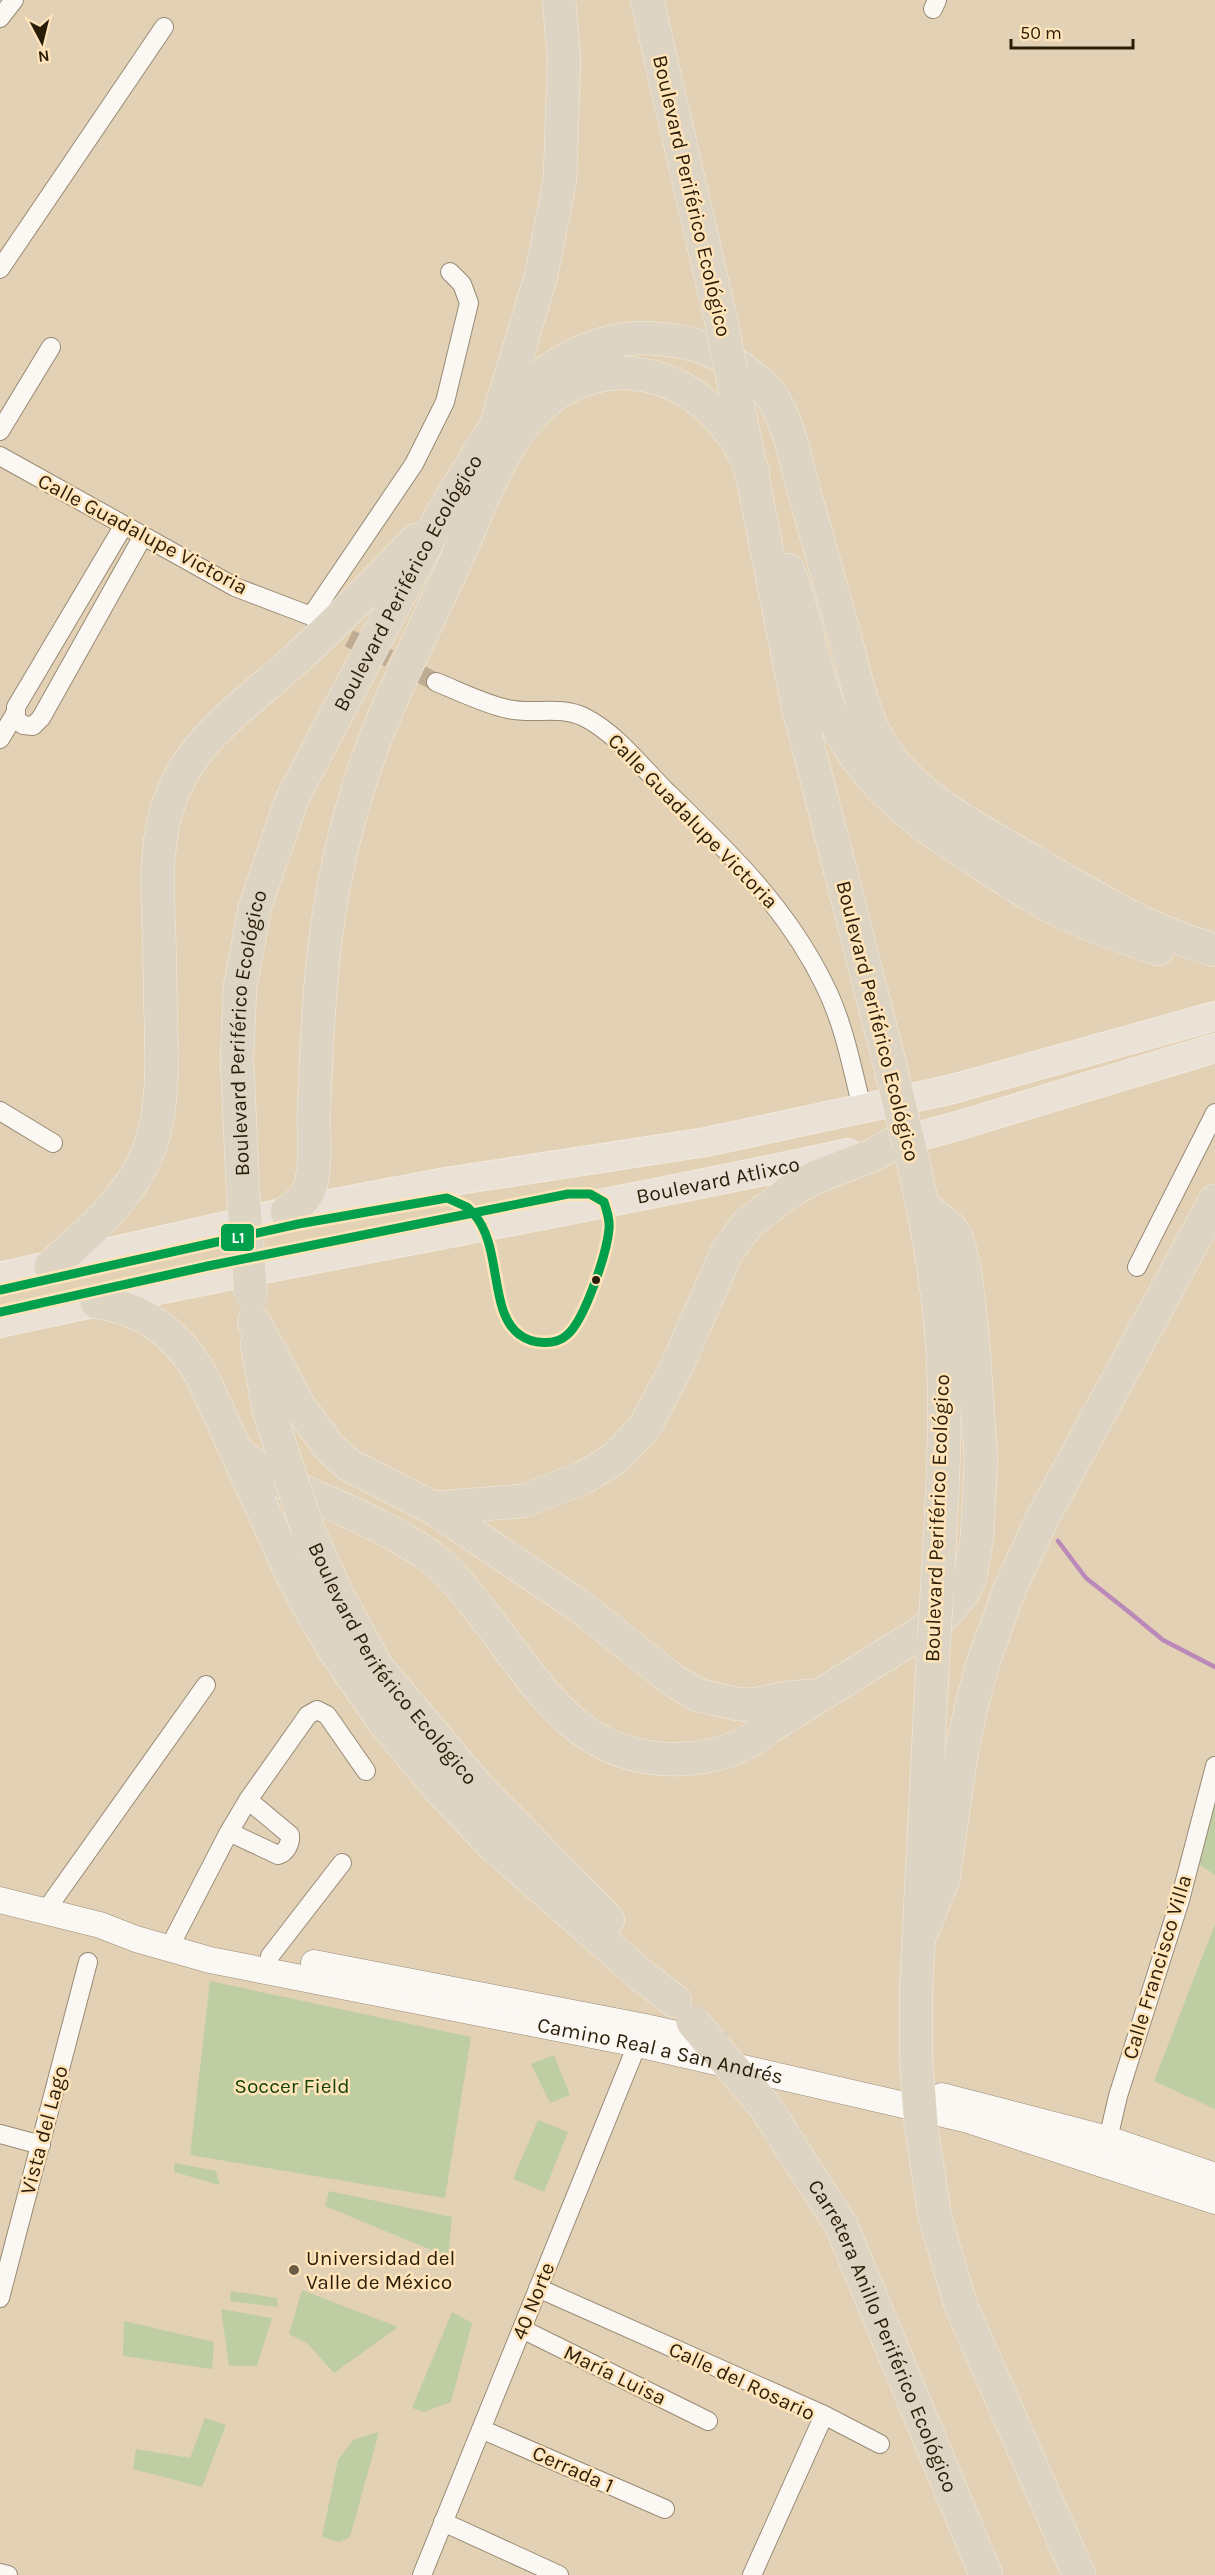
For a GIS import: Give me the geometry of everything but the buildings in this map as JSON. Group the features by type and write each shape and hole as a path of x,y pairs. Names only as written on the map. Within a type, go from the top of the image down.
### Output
{"highway":[{"name":"Boulevard Periférico Ecológico","path":"559,0 564,57 560,180 541,276 496,425 443,512 292,799 255,907 240,987 237,1060 243,1191 253,1308 266,1400 308,1530 339,1598 376,1666 476,1785 619,1931 764,2105"},
{"name":"Boulevard Periférico Ecológico","path":"647,0 722,320 798,705 915,1168 924,1207 937,1290 942,1344 943,1463 918,1941 916,2061 921,2126 935,2217 962,2306 1079,2575"},
{"path":"496,425 521,394 551,368 581,352 621,340 662,339 698,344 722,355 770,394 790,441 864,708 880,743 892,759 922,790 943,806 1065,881 1160,931 1215,950"},
{"path":"287,1212 307,1194 313,1173 316,1057 324,949 339,861 349,820 375,739 507,449 543,404 580,382 608,374 635,374 649,376 681,388 703,403 723,422 740,445 753,472"},
{"path":"51,1266 121,1198 148,1155 158,1122 162,1089 156,880 158,852 168,806 183,771 194,754 220,724 303,652 443,512"},
{"path":"762,520 796,591 818,676 832,716 856,759 889,797 949,843 1053,907 1157,949 1215,962"},
{"path":"292,799 329,752 448,578"},
{"path":"433,1508 523,1501 583,1479 614,1459 644,1428 727,1252 748,1223 792,1190 824,1174 873,1155 894,1143"},
{"path":"918,1941 943,1880 960,1760 971,1708 982,1666 1010,1588 1043,1517 1215,1201"},
{"path":"236,1450 273,1479 389,1531 438,1562 471,1598 566,1719 600,1743 628,1755 647,1758 714,1756 758,1736 922,1632 948,1611 964,1591 974,1561 981,1460 973,1342 964,1271 957,1238 951,1229 924,1207"},
{"path":"97,1302 131,1310 147,1317 180,1344 203,1378 291,1572 312,1612 335,1651 384,1722 438,1787 493,1845 684,2011"},
{"path":"253,1308 301,1409 330,1448 349,1465 433,1508 578,1605 674,1681 698,1695 752,1705 786,1698 820,1695"},
{"name":"Carretera Anillo Periférico Ecológico","path":"764,2105 841,2225 986,2575"}],"main road":[{"name":"Boulevard Atlixco","path":"0,1277 287,1212 446,1182 706,1142 960,1088 1215,1016"},
{"name":"Boulevard Atlixco","path":"0,1323 604,1202 712,1183 894,1143 1215,1048"},
{"path":"706,1142 712,1183"},
{"name":"Camino Real a San Andrés","path":"0,1900 100,1925 144,1926 210,1960 641,2035 972,2103 1108,2139 1215,2176"},
{"name":"Camino Real a San Andrés","path":"173,1941 371,1972 641,2035 965,2119 1215,2201"}],"street":[{"path":"0,18 14,0"},
{"path":"0,269 164,27"},
{"name":"Calle Guadalupe Victoria","path":"0,456 235,587 315,620 414,464 445,402 469,303 462,284 450,272"},
{"path":"0,431 51,347"},
{"path":"0,739 15,714 16,707 124,525"},
{"path":"15,714 16,719 23,725 33,726 40,718 143,536"},
{"name":"Calle Guadalupe Victoria","path":"436,682 509,710 562,710 583,717 603,729 701,825 762,887 785,916 820,977 847,1049 862,1108"},
{"path":"0,1111 54,1143"},
{"path":"1137,1267 1215,1113"},
{"path":"42,1911 51,1903 206,1685"},
{"path":"173,1941 248,1800 308,1714 317,1710 327,1714 366,1772"},
{"name":"Calle Francisco Villa","path":"1116,2170 1108,2139 1124,2073 1179,1900 1215,1766"},
{"path":"230,1832 278,1855 284,1853 288,1847 290,1835 248,1800"},
{"path":"270,1956 342,1863"},
{"name":"Vista del Lago","path":"0,2298 88,1962"},
{"name":"40 Norte","path":"422,2575 641,2035"},
{"path":"0,2134 41,2145"},
{"name":"Calle del Rosario","path":"538,2288 824,2415 752,2575"},
{"name":"María Luisa","path":"522,2329 708,2421"},
{"path":"824,2415 880,2444"},
{"name":"Cerrada 1","path":"481,2428 665,2509"},
{"path":"443,2522 559,2575"},
{"path":"0,2573 8,2575"}],"green space":[{"path":"1215,1766 1215,1875 1190,1858"},
{"path":"1215,1924 1215,2109 1154,2081"},
{"name":"Soccer Field","path":"210,1981 471,2037 445,2198 190,2155"},
{"path":"554,2055 570,2095 550,2103 531,2064"},
{"path":"538,2120 568,2132 544,2192 513,2179"},
{"path":"175,2163 216,2171 220,2185 174,2172"},
{"path":"329,2191 452,2217 448,2257 325,2206"},
{"path":"302,2290 398,2327 334,2373 307,2343 289,2334"},
{"path":"231,2291 277,2298 278,2307 230,2301"},
{"path":"221,2309 272,2318 257,2366 229,2366"},
{"path":"452,2312 472,2323 451,2402 424,2412 412,2408"},
{"path":"124,2321 214,2342 212,2369 123,2356"},
{"path":"205,2418 226,2425 202,2487 133,2469 136,2449 190,2458"},
{"path":"379,2432 350,2537 339,2542 322,2537 338,2460 353,2440"}],"waterway":[{"path":"1058,1541 1086,1578 1163,1640 1215,1667"}],"tunnel":[{"path":"325,626 436,682"}],"transit line":[{"name":"L1","path":"568,1194 590,1194 604,1202 609,1222 607,1240 600,1269 588,1301 574,1327 562,1339 537,1342 520,1335 510,1325 503,1311 488,1242 473,1213 568,1194"},
{"name":"L1","path":"0,1290 298,1224 447,1198 467,1207 473,1213"},
{"name":"L1","path":"0,1312 208,1266 473,1213"}],"place":[{"name":"Universidad del Valle de México","path":"294,2270"}]}
